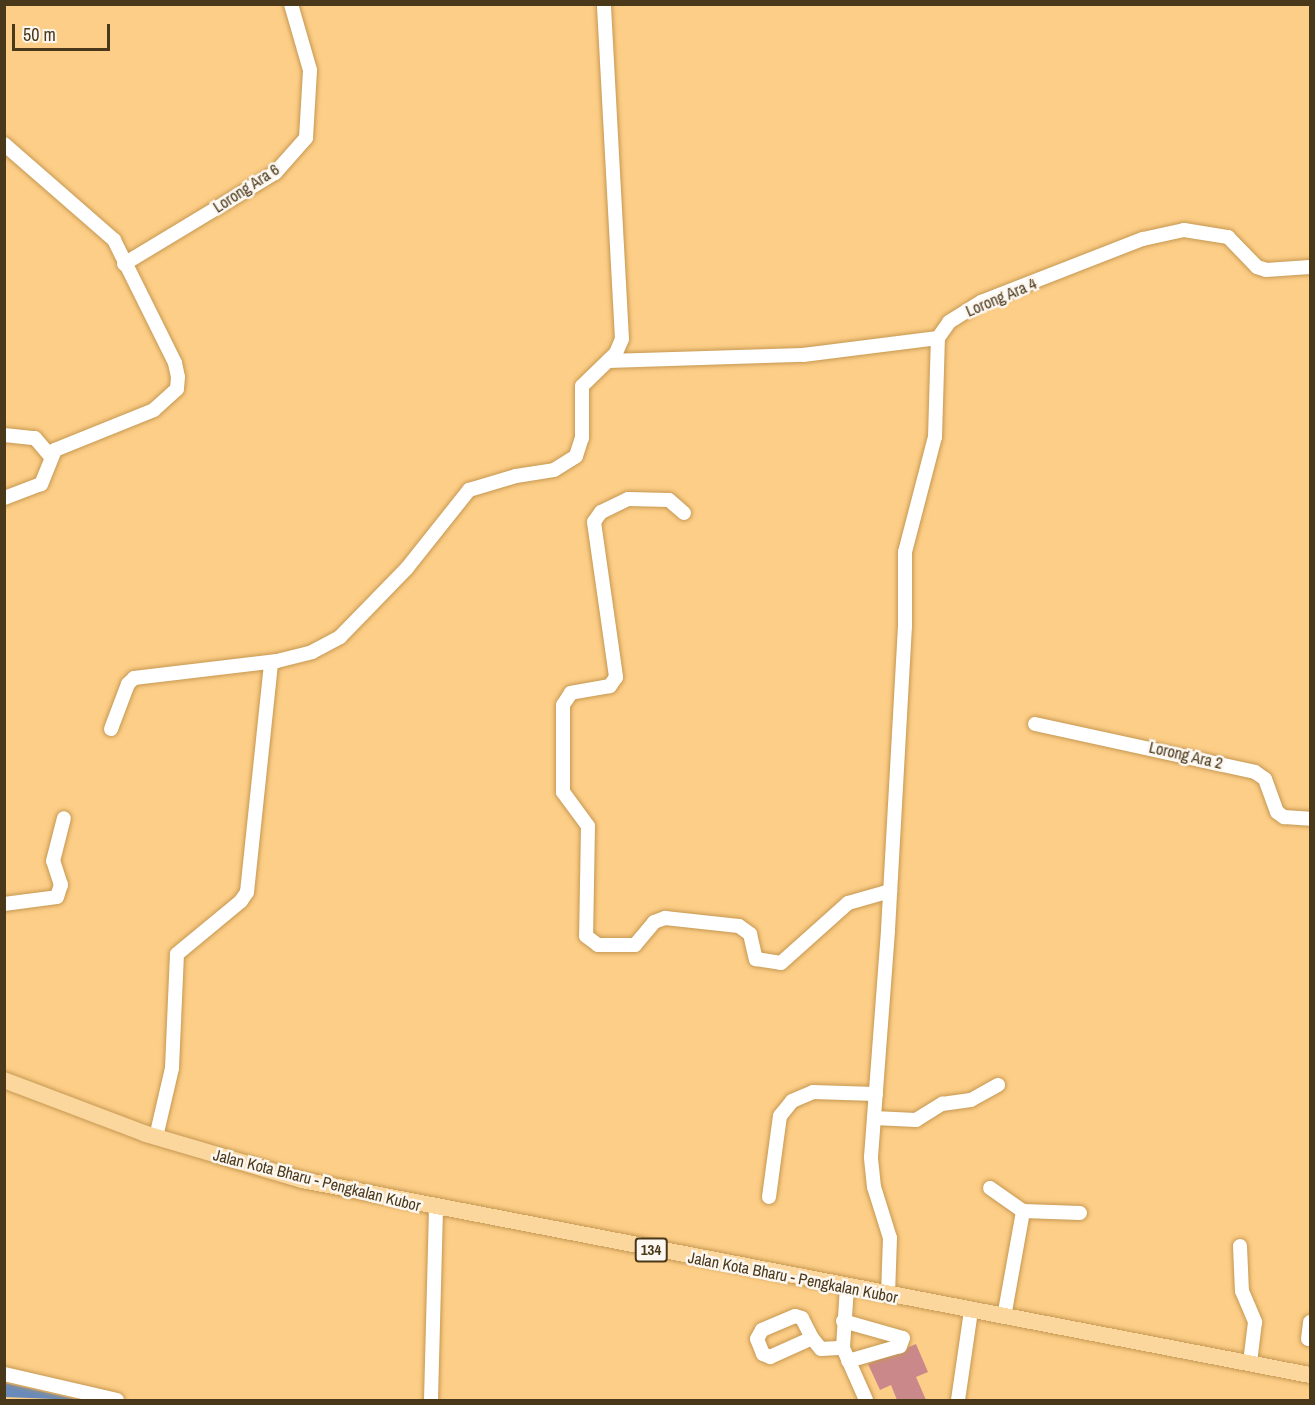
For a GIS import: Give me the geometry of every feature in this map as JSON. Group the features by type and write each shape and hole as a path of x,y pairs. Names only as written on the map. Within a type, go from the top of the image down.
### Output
{"main road":[{"name":"Jalan Kota Bharu - Pengkalan Kubor","path":"5,1081 156,1137 292,1178 436,1209 1311,1375"}],"street":[{"name":"Lorong Ara 6","path":"124,264 274,173 306,138 310,70 291,4"},
{"path":"111,729 128,684 134,678 271,662 312,652 340,637 407,568 469,490 516,476 554,470 576,456 582,438 582,386 609,361 622,339 604,4"},
{"path":"4,144 106,231 175,363 177,389 169,400 135,420 65,444 50,456 41,484 4,498"},
{"name":"Lorong Ara 4","path":"938,338 949,322 981,302 1143,239 1184,230 1228,237 1257,267 1266,270 1311,267"},
{"path":"609,361 803,355 938,338 935,437 905,552 905,626 891,891 874,1118 874,1186 890,1238 888,1295"},
{"path":"4,435 35,438 50,456"},
{"path":"684,513 669,500 628,499 601,512 594,522 616,677 604,688 571,693 563,705 563,792 588,826 586,936 598,945 635,945 654,922 665,918 739,926 750,934 756,959 781,963 848,903 891,891"},
{"path":"156,1137 171,1068 177,954 241,901 247,892 271,662"},
{"name":"Lorong Ara 2","path":"1035,724 1255,772 1265,779 1277,812 1284,817 1311,819"},
{"path":"4,904 57,897 61,885 53,861 64,818"},
{"path":"874,1118 916,1120 942,1104 971,1100 998,1085"},
{"path":"769,1197 780,1116 792,1101 807,1093 876,1094"},
{"path":"990,1188 1023,1211 1080,1213"},
{"path":"431,1401 436,1209"},
{"path":"1004,1317 1023,1211"},
{"path":"1240,1246 1242,1291 1255,1322 1250,1363"},
{"path":"848,1287 843,1320 846,1355 866,1401"},
{"path":"958,1401 971,1311"},
{"path":"812,1338 820,1349 846,1355 900,1346 903,1338 843,1320"},
{"path":"1308,1339 1311,1323"},
{"path":"4,1374 117,1401"}],"water":[{"path":"5,1383 79,1400 5,1397"}],"building":[{"path":"916,1344 928,1372 916,1377 926,1400 897,1400 891,1385 880,1390 868,1364"}]}
